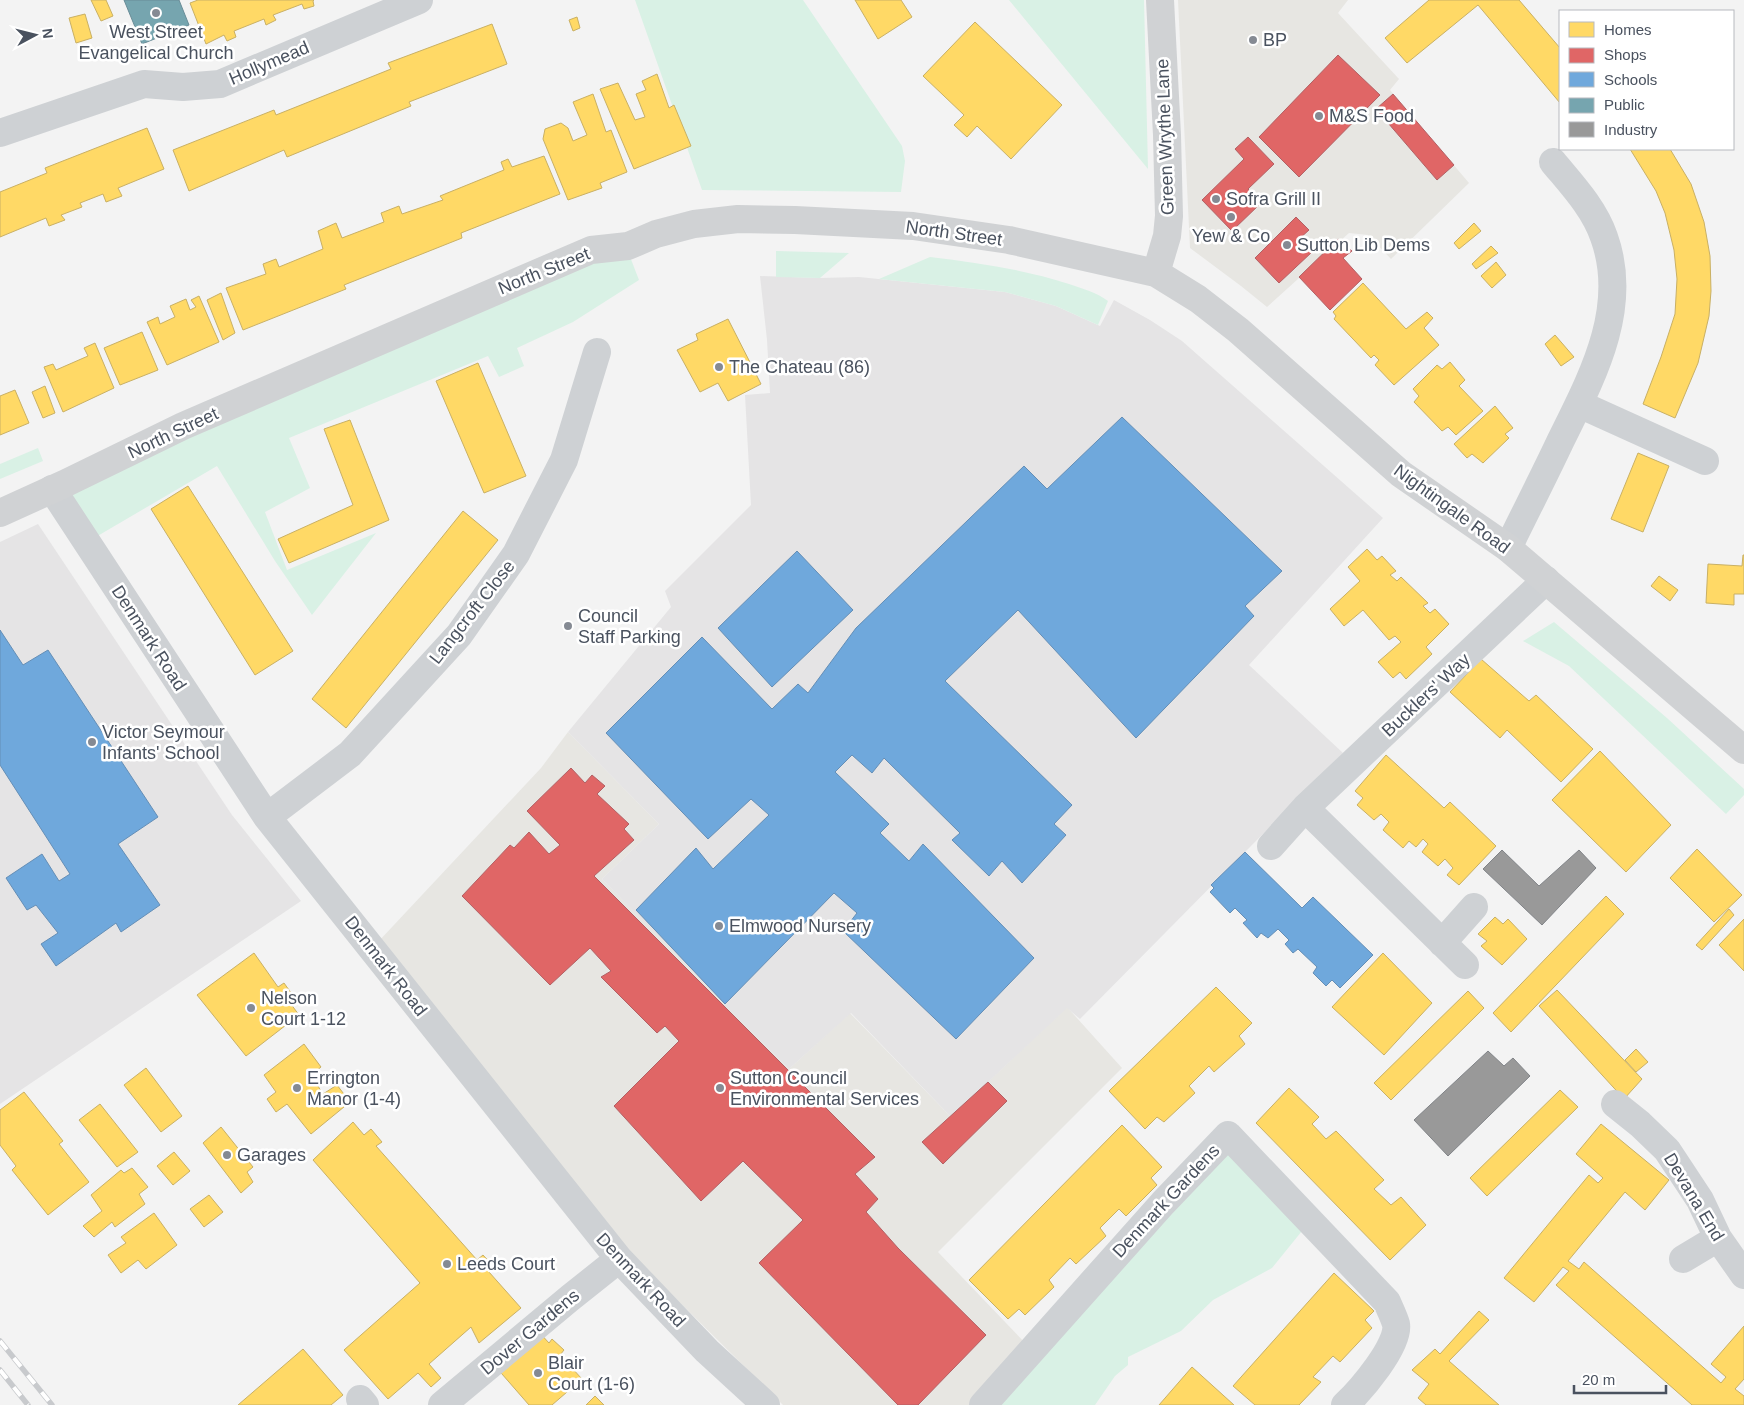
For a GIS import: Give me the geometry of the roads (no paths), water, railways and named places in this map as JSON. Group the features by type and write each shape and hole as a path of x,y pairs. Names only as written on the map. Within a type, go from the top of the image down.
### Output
{"main road":[{"name":"Green Wrythe Lane","path":"1156,273 1168,236 1169,216 1168,136 1160,0"},
{"name":"North Street","path":"0,513 52,490 183,426 591,250 628,246 656,234 694,224 738,219 771,219 913,226 1009,240 1156,273"},
{"name":"Nightingale Road","path":"1156,273 1198,299 1238,330 1401,474 1508,548 1744,750"}],"street":[{"name":"Hollymead","path":"0,133 144,84 182,86 220,84 419,0"},
{"path":"1508,548 1593,374 1612,302 1613,279 1604,237 1595,217 1553,162"},
{"name":"Langcroft Close","path":"267,817 350,754 459,635 511,562 564,460 597,352"},
{"path":"1579,404 1705,461"},
{"name":"Denmark Road","path":"52,490 267,817 619,1260 707,1351 766,1405"},
{"name":"Bucklers' Way","path":"1271,846 1305,808 1546,580"},
{"path":"1305,808 1465,965"},
{"path":"1442,942 1474,907"},
{"name":"Devana End","path":"1615,1104 1640,1124 1667,1150 1700,1200 1718,1238 1744,1275"},
{"name":"Denmark Gardens","path":"983,1405 1163,1203 1228,1135 1387,1302 1396,1326 1391,1348 1359,1400"},
{"path":"1683,1259 1718,1238"},
{"name":"Dover Gardens","path":"442,1405 570,1298 619,1260"}],"railway":[{"path":"0,1341 52,1405"},
{"path":"0,1370 28,1405"}],"place":[{"name":"West Street Evangelical Church","path":"156,13"},
{"name":"BP","path":"1253,40"},
{"name":"M&S Food","path":"1319,116"},
{"name":"Sofra Grill II","path":"1216,199"},
{"name":"Yew & Co","path":"1231,217"},
{"name":"Sutton Lib Dems","path":"1287,245"},
{"name":"The Chateau (86)","path":"719,367"},
{"name":"Council Staff Parking","path":"568,626"},
{"name":"Victor Seymour Infants' School","path":"92,742"},
{"name":"Elmwood Nursery","path":"719,926"},
{"name":"Nelson Court 1-12","path":"251,1008"},
{"name":"Errington Manor (1-4)","path":"297,1088"},
{"name":"Sutton Council Environmental Services","path":"720,1088"},
{"name":"Garages","path":"227,1155"},
{"name":"Leeds Court","path":"447,1264"},
{"name":"Blair Court (1-6)","path":"538,1373"}]}
